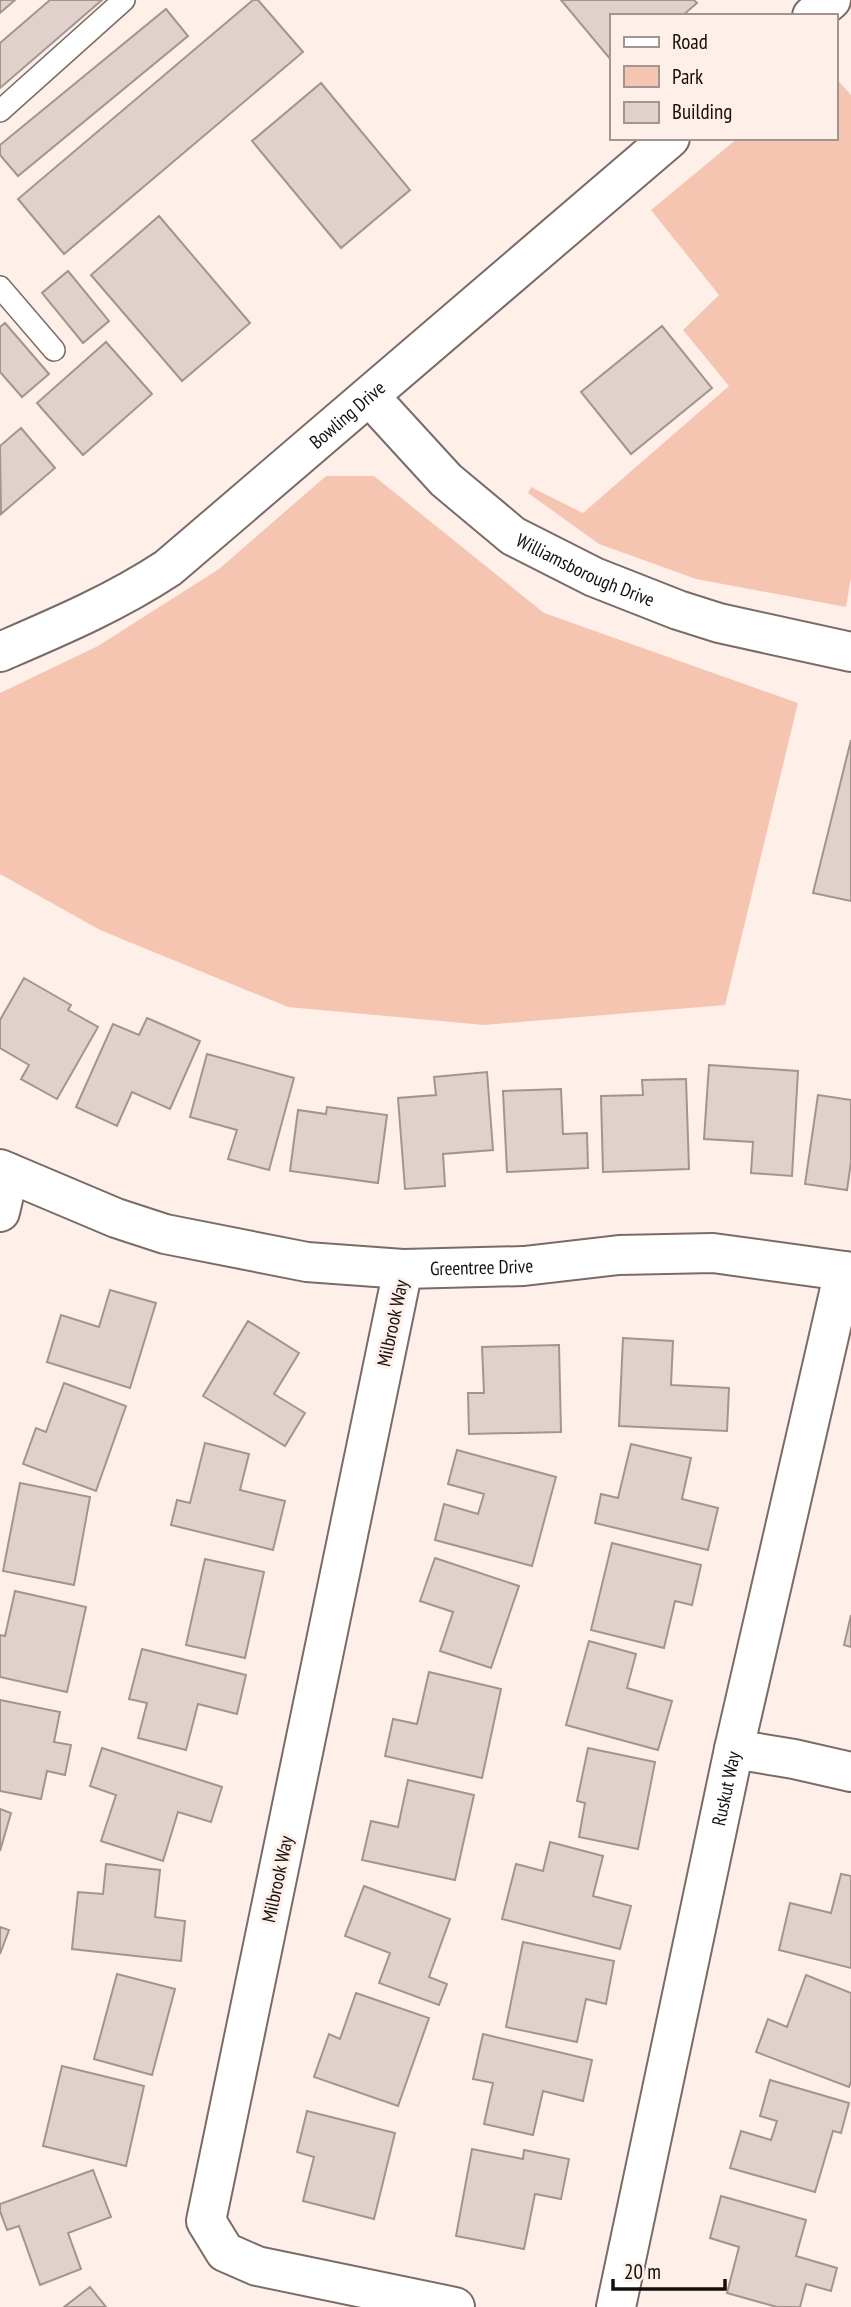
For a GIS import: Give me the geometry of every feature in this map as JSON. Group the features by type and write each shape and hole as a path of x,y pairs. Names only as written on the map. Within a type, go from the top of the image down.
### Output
{"street":[{"path":"814,14 831,0"},
{"name":"Bowling Drive","path":"0,652 93,612 168,568 668,140"},
{"name":"Williamsborough Drive","path":"370,397 446,480 513,536 594,577 678,610 719,623 851,653"},
{"path":"0,1213 4,1171"},
{"name":"Greentree Drive","path":"4,1171 116,1218 165,1234 307,1262 403,1269 524,1266 619,1255 713,1253 848,1271"},
{"name":"Milbrook Way","path":"403,1269 206,2221 225,2252 257,2266 455,2307"},
{"name":"Ruskut Way","path":"616,2307 734,1749 848,1271"},
{"path":"734,1749 851,1772"}],"lane":[{"path":"0,111 124,0"},
{"path":"0,287 54,350"}],"green space":[{"path":"837,79 851,95 851,578 846,607 696,579 599,544 528,493 531,487 583,513 729,386 683,330 719,295 651,210 736,140 837,140"},
{"path":"326,476 374,476 544,613 798,703 725,1005 484,1025 288,1007 100,930 0,874 0,693 98,646 219,569"}],"building":[{"path":"0,0 15,0 0,13"},
{"path":"50,0 102,0 0,88 0,43"},
{"path":"253,0 258,0 303,52 64,254 18,199"},
{"path":"561,0 694,0 697,3 684,14 610,14 610,59"},
{"path":"166,9 188,36 18,176 0,155 0,145"},
{"path":"321,83 410,190 341,248 252,141"},
{"path":"159,216 250,323 182,381 91,275"},
{"path":"68,271 109,321 83,343 42,293"},
{"path":"5,323 49,374 22,397 0,372 0,327"},
{"path":"662,326 712,388 631,454 581,392"},
{"path":"106,342 152,394 83,455 37,403"},
{"path":"21,428 55,468 1,514 0,446"},
{"path":"851,740 851,901 813,893"},
{"path":"24,978 71,1005 68,1010 98,1027 57,1099 21,1079 29,1065 0,1048 0,1020"},
{"path":"147,1018 200,1041 170,1109 132,1092 117,1126 76,1107 113,1024 139,1035"},
{"path":"207,1054 294,1078 269,1170 228,1159 237,1130 190,1117"},
{"path":"709,1065 798,1071 792,1176 751,1173 753,1142 704,1139"},
{"path":"487,1072 493,1150 443,1154 445,1186 405,1189 398,1098 436,1095 434,1077"},
{"path":"686,1079 689,1169 603,1172 601,1096 643,1095 642,1080"},
{"path":"561,1089 563,1134 587,1133 588,1168 507,1172 503,1091"},
{"path":"818,1095 851,1100 851,1162 847,1190 805,1184"},
{"path":"327,1107 387,1115 378,1183 290,1171 298,1110 326,1114"},
{"path":"110,1290 156,1303 130,1388 47,1362 61,1315 99,1327"},
{"path":"248,1321 299,1353 274,1394 305,1413 285,1446 203,1396"},
{"path":"623,1338 673,1341 671,1385 729,1388 727,1431 619,1426"},
{"path":"559,1345 561,1432 469,1434 468,1393 484,1393 482,1347"},
{"path":"64,1383 126,1406 96,1491 23,1464 36,1428 46,1432"},
{"path":"205,1443 249,1454 240,1490 285,1501 273,1550 171,1525 177,1500 190,1503"},
{"path":"631,1444 691,1458 682,1499 718,1508 708,1550 595,1523 601,1494 618,1498"},
{"path":"457,1450 556,1477 532,1566 435,1540 444,1504 478,1514 484,1494 448,1484"},
{"path":"20,1483 90,1497 74,1585 3,1571"},
{"path":"612,1543 701,1565 692,1605 675,1601 664,1648 591,1630"},
{"path":"435,1558 519,1586 491,1668 440,1651 453,1612 420,1601"},
{"path":"205,1559 264,1572 245,1658 186,1645"},
{"path":"15,1591 86,1607 67,1692 0,1677 0,1635 5,1636"},
{"path":"851,1615 851,1647 844,1645"},
{"path":"589,1641 636,1654 627,1688 672,1701 658,1750 566,1725"},
{"path":"142,1649 246,1675 237,1714 198,1704 186,1750 138,1738 147,1703 129,1699"},
{"path":"429,1672 501,1689 482,1778 385,1756 393,1719 417,1724"},
{"path":"0,1700 60,1712 54,1742 71,1745 65,1775 47,1771 41,1799 0,1791"},
{"path":"102,1748 222,1787 211,1822 178,1812 163,1861 101,1841 116,1795 90,1786"},
{"path":"588,1748 655,1762 638,1849 579,1837 585,1803 577,1801"},
{"path":"408,1780 474,1795 455,1880 362,1860 371,1821 398,1827"},
{"path":"0,1809 11,1813 0,1851"},
{"path":"550,1842 603,1856 593,1896 631,1906 620,1949 502,1919 516,1864 543,1871"},
{"path":"106,1864 160,1870 155,1917 185,1921 181,1961 72,1949 78,1892 103,1894"},
{"path":"841,1874 851,1876 851,1968 779,1950 790,1903 831,1913"},
{"path":"364,1886 450,1919 429,1977 447,1984 439,2005 379,1983 390,1953 345,1936"},
{"path":"0,1927 9,1930 0,1954"},
{"path":"523,1942 614,1961 606,2004 586,1999 577,2042 506,2027"},
{"path":"117,1974 175,1989 152,2075 94,2059"},
{"path":"806,1975 851,1993 849,2087 756,2052 768,2019 787,2027"},
{"path":"356,1993 429,2018 398,2106 314,2077 329,2034 340,2039"},
{"path":"483,2034 592,2060 583,2101 543,2091 533,2135 484,2124 493,2083 473,2079"},
{"path":"62,2066 144,2086 126,2166 43,2146"},
{"path":"770,2080 849,2103 841,2133 833,2131 815,2192 730,2168 741,2131 771,2140 777,2121 760,2116"},
{"path":"307,2111 395,2133 374,2219 303,2201 314,2157 297,2152"},
{"path":"472,2149 523,2159 524,2150 569,2159 561,2199 535,2194 524,2249 456,2236"},
{"path":"93,2170 111,2217 68,2233 81,2269 40,2285 19,2226 7,2230 0,2204"},
{"path":"721,2196 806,2220 796,2256 837,2268 831,2291 806,2284 800,2307 777,2307 727,2293 739,2247 710,2238"},
{"path":"90,2287 106,2307 64,2307"}]}
